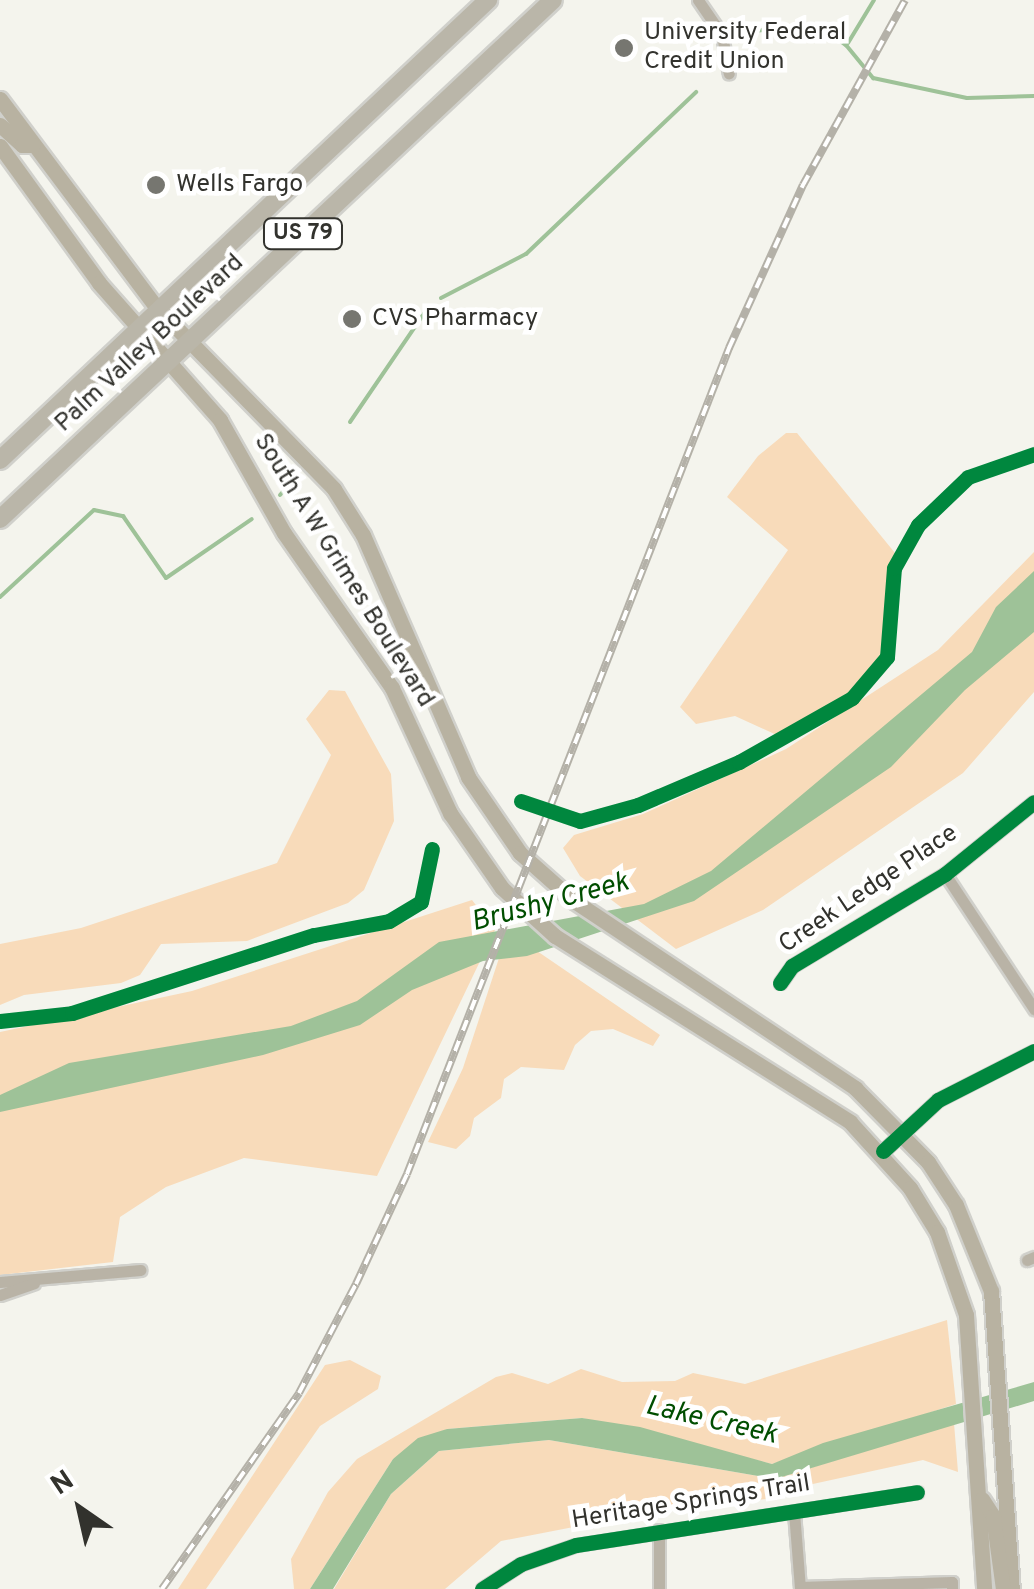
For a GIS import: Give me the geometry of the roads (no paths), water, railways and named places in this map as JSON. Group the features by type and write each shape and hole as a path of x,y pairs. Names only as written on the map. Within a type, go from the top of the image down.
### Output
{"highway":[{"name":"Palm Valley Boulevard","path":"0,460 136,327 488,0"},
{"name":"Palm Valley Boulevard","path":"0,519 553,0"}],"main road":[{"name":"South A W Grimes Boulevard","path":"0,99 157,308 187,343 334,489 363,535 468,777 524,858 562,892 855,1088 902,1131 956,1205 991,1290 997,1330 1012,1589"},
{"path":"0,125 22,145 32,145"},
{"name":"South A W Grimes Boulevard","path":"0,146 136,327 220,420 284,533 386,679 479,859 534,920 616,976 813,1096 883,1151 936,1232 970,1339 984,1589"},
{"path":"980,1488 993,1516 1002,1589"}],"street":[{"path":"698,0 722,35 728,72"},
{"name":"Creek Ledge Place","path":"780,983 792,966 944,874 1034,802"},
{"path":"944,874 1034,1009"},
{"path":"883,1151 938,1100 1034,1051"},
{"path":"0,1282 34,1283 140,1270"},
{"path":"0,1295 34,1283"},
{"name":"Heritage Springs Trail","path":"482,1589 542,1555 659,1530 721,1527 917,1492"},
{"path":"794,1512 800,1588 952,1582 952,1589"},
{"path":"659,1530 660,1589"}],"waterway":[{"path":"848,43 874,0"},
{"path":"753,31 819,25 846,45 873,78 967,98 1034,96"},
{"path":"441,298 526,254 696,92"},
{"path":"350,422 429,306"},
{"path":"280,495 296,477"},
{"path":"0,597 94,510 123,516 166,578 252,519"}],"railway":[{"path":"162,1589 299,1393 356,1284 407,1174 729,348 803,185 905,0"}],"place":[{"name":"University Federal Credit Union","path":"624,48"},
{"name":"Wells Fargo","path":"156,185"},
{"name":"CVS Pharmacy","path":"352,319"}],"water label":[{"name":"Brushy Creek","path":"550,903"},
{"name":"Lake Creek","path":"711,1421"}]}
